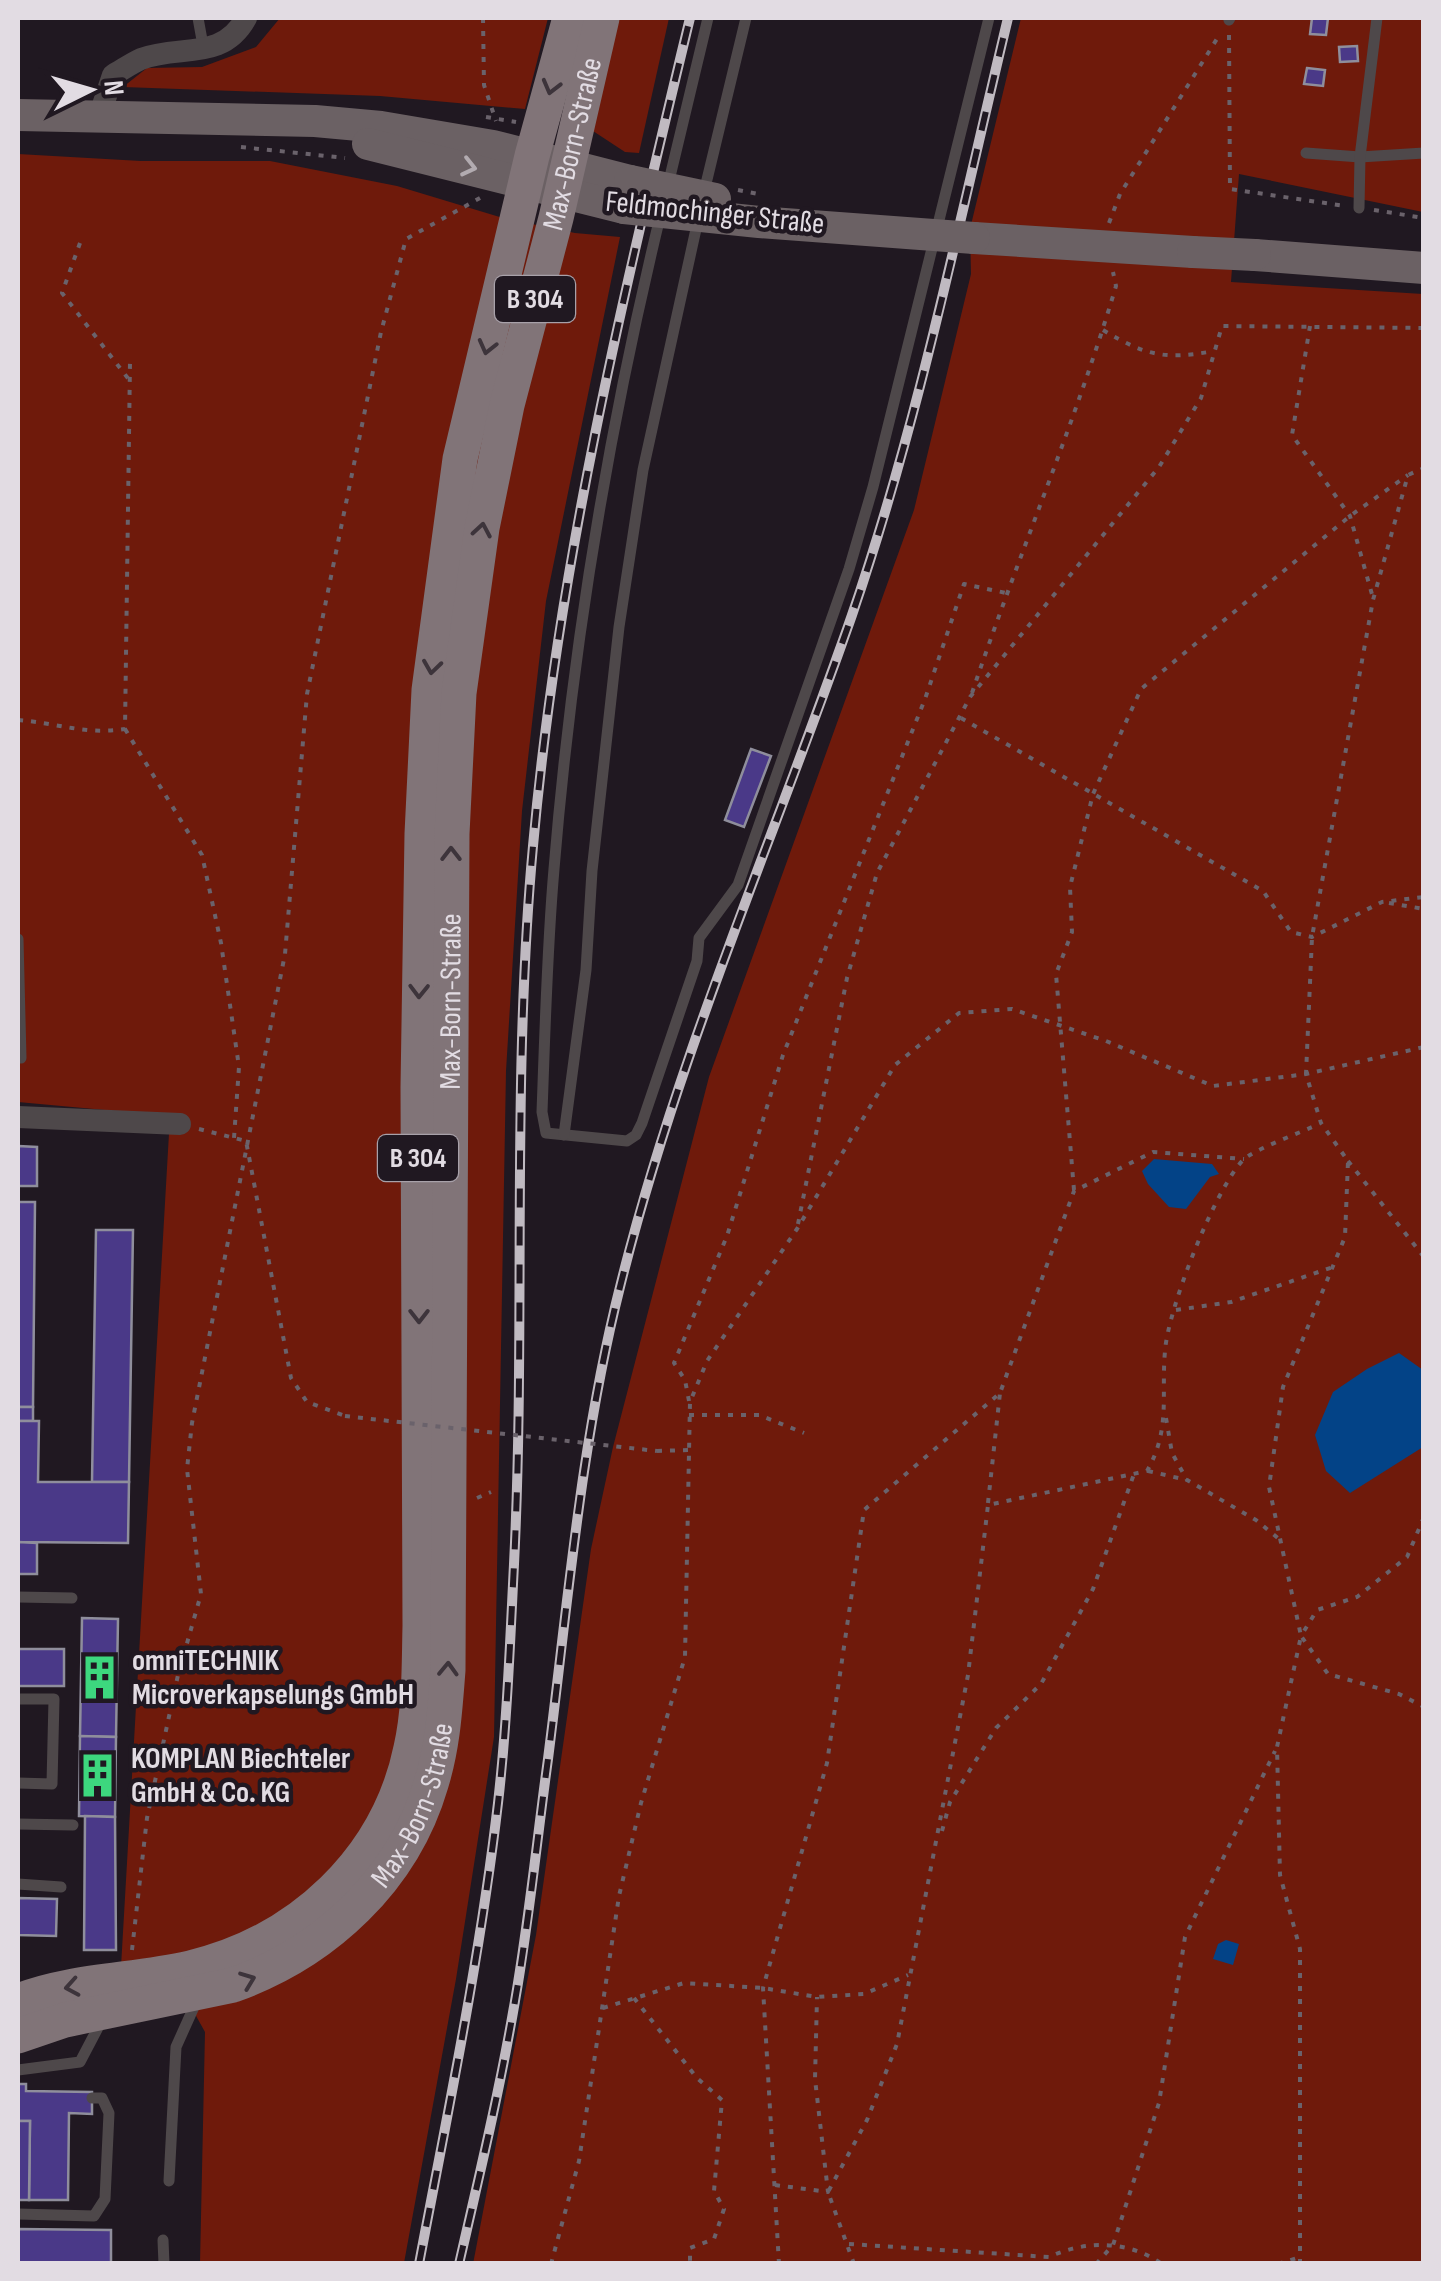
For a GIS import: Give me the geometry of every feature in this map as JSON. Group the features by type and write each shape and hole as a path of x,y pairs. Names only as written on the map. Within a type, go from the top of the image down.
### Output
{"main road":[{"name":"Max-Born-Straße","path":"18,2001 67,1987 206,1964 284,1931 326,1897 368,1849 392,1808 411,1749 418,1696 420,1626 418,1087 422,834 429,690 460,459 570,18"},
{"name":"Max-Born-Straße","path":"18,2036 65,2020 200,1994 245,1981 314,1946 361,1905 390,1868 416,1823 431,1786 443,1734 448,1650 452,834 459,692 482,528 507,406 602,18"},
{"name":"Feldmochinger Straße","path":"18,115 272,121 481,177 530,170 759,222 1424,268"}],"street":[{"path":"99,118 114,75 143,58 204,50 239,32 246,18"},
{"path":"18,1117 180,1124"}],"lane":[{"path":"198,18 204,50"},
{"path":"708,18 630,346 580,626 553,871 542,1112 546,1134 626,1142 636,1135 692,978 699,938 738,884 868,504 989,18"},
{"path":"564,1134 586,970 601,772 618,626 643,470 668,346 746,18"},
{"path":"1359,208 1360,157 1377,18"},
{"path":"1306,152 1360,157 1424,153"},
{"path":"18,938 18,1058"},
{"path":"18,1598 72,1598"},
{"path":"18,1699 54,1699 52,1784 18,1783"},
{"path":"18,1824 72,1825"},
{"path":"18,1884 61,1887"},
{"path":"168,2181 176,2046 200,1994"},
{"path":"18,2070 80,2062 112,2010"},
{"path":"18,2214 94,2216 105,2199 106,2103 102,2098 92,2098"},
{"path":"163,2240 164,2264"}],"path":[{"path":"132,1952 147,1818 178,1676 201,1594 187,1469 192,1423 285,954 307,694 381,332 406,239 481,177 497,125 484,85 484,18"},
{"path":"1229,19 1230,189 1424,218"},
{"path":"1110,223 1120,194 1229,19"},
{"path":"226,146 340,156 358,162"},
{"path":"80,243 62,293 130,381"},
{"path":"797,1229 847,978 876,874 970,697 1103,330 1116,286 1112,266"},
{"path":"970,697 1159,467 1201,398 1222,326 1424,328"},
{"path":"1310,326 1292,434 1350,516 1373,600"},
{"path":"1103,330 1133,348 1176,358 1214,351"},
{"path":"130,362 125,729 202,855 221,943 239,1067 234,1138"},
{"path":"936,1854 968,1675 1000,1394 1074,1191 1056,974 1072,932 1070,887 1092,794 1140,689 1350,516 1424,468"},
{"path":"1408,475 1373,600 1312,937 1306,1074 1320,1124 1424,1256"},
{"path":"550,2264 579,2161 619,1896 641,1803 685,1657 690,1402 686,1380 674,1364 727,1236 783,1055 926,698 964,584 1006,593"},
{"path":"961,718 1263,891 1292,932 1312,937 1382,902 1424,898"},
{"path":"18,720 94,733 125,729"},
{"path":"1382,902 1424,909"},
{"path":"690,1402 707,1361 797,1229 895,1066 959,1013 1012,1009 1060,1024 1212,1086 1306,1074 1424,1048"},
{"path":"180,1124 246,1141"},
{"path":"1074,1191 1152,1152 1244,1159 1320,1124"},
{"path":"246,1141 291,1378 307,1402 344,1416 657,1451 688,1450"},
{"path":"1187,1480 1172,1453 1165,1413 1164,1349 1200,1232 1244,1159"},
{"path":"1348,1161 1345,1236 1283,1387 1269,1486 1301,1636 1328,1674 1399,1694 1424,1708"},
{"path":"1176,1310 1231,1302 1333,1266"},
{"path":"779,2264 763,1988 826,1763 864,1510 1000,1394"},
{"path":"1147,1471 1158,1452 1165,1413"},
{"path":"689,1415 758,1415 804,1433"},
{"path":"988,1505 1147,1471 1187,1480 1256,1520 1280,1540"},
{"path":"828,2192 867,2120 898,2044 908,1975 950,1802 996,1728 1041,1684 1094,1589 1135,1473"},
{"path":"1278,2264 1300,2260 1300,1949 1280,1874 1278,1747 1301,1636 1318,1610 1358,1596 1407,1557 1424,1517"},
{"path":"1096,2264 1113,2245 1159,2104 1184,1937 1278,1747"},
{"path":"602,2008 684,1983 763,1988 817,1997 864,1994 908,1975"},
{"path":"817,1997 815,2079 828,2192 854,2264"},
{"path":"634,1998 697,2078 722,2100 714,2191 724,2209 714,2239 690,2248 690,2264"},
{"path":"775,2185 828,2192"},
{"path":"848,2244 1049,2257 1073,2246 1113,2245 1146,2252 1162,2264"}],"shaded area":[{"path":"280,18 548,18 525,109 380,96 123,87 147,68 202,67 256,47"},
{"path":"619,18 669,18 639,153 625,152 593,131"},
{"path":"1021,18 1423,18 1423,212 1239,174 1231,282 1423,294 1423,2263 473,2264 536,1935 591,1549 613,1447 709,1077 914,510 971,274 970,229"},
{"path":"18,154 141,161 270,161 397,186 503,218 575,233 620,237 546,601 522,811 506,1071 494,1737 456,1979 404,2263 200,2263 205,2032 180,1987 121,1967 170,1116 18,1102"}],"water":[{"path":"1154,1159 1212,1164 1219,1174 1210,1177 1186,1209 1169,1207 1142,1171"},
{"path":"1399,1353 1423,1370 1423,1447 1350,1493 1326,1471 1315,1435 1333,1392"},
{"path":"1226,1940 1239,1944 1233,1965 1213,1959 1218,1944"}],"building":[{"path":"1312,18 1328,18 1326,35 1310,34"},
{"path":"1357,46 1358,61 1340,62 1339,47"},
{"path":"1307,68 1325,70 1323,86 1304,84"},
{"path":"751,749 771,756 744,827 725,820"},
{"path":"18,1146 37,1147 37,1186 18,1186"},
{"path":"18,1202 35,1202 33,1407 18,1407"},
{"path":"96,1230 133,1230 129,1482 92,1482"},
{"path":"18,1407 33,1407 33,1421 18,1421"},
{"path":"18,1421 39,1421 38,1482 129,1482 128,1543 18,1542"},
{"path":"18,1542 37,1543 37,1574 18,1574"},
{"name":"omniTECHNIK Microverkapselungs GmbH","path":"82,1618 118,1619 116,1737 80,1736"},
{"path":"18,1649 64,1649 64,1686 18,1686"},
{"name":"KOMPLAN Biechteler GmbH & Co. KG","path":"80,1736 116,1737 115,1817 79,1816"},
{"path":"85,1816 115,1817 116,1950 84,1950"},
{"path":"18,1898 57,1899 56,1936 18,1935"},
{"path":"18,2084 26,2084 26,2091 92,2092 92,2114 69,2113 68,2200 29,2200 30,2121 18,2121"},
{"path":"18,2121 30,2121 29,2200 18,2200"},
{"path":"18,2229 111,2230 111,2264 18,2264"}],"railway":[{"path":"419,2264 482,1919 504,1743 517,1474 522,1025 544,741 596,429 690,18"},
{"path":"459,2264 520,1971 585,1463 620,1287 669,1116 876,542 937,318 1008,18"}],"place":[{"name":"omniTECHNIK Microverkapselungs GmbH","path":"99,1678"},
{"name":"KOMPLAN Biechteler GmbH & Co. KG","path":"98,1776"}]}
